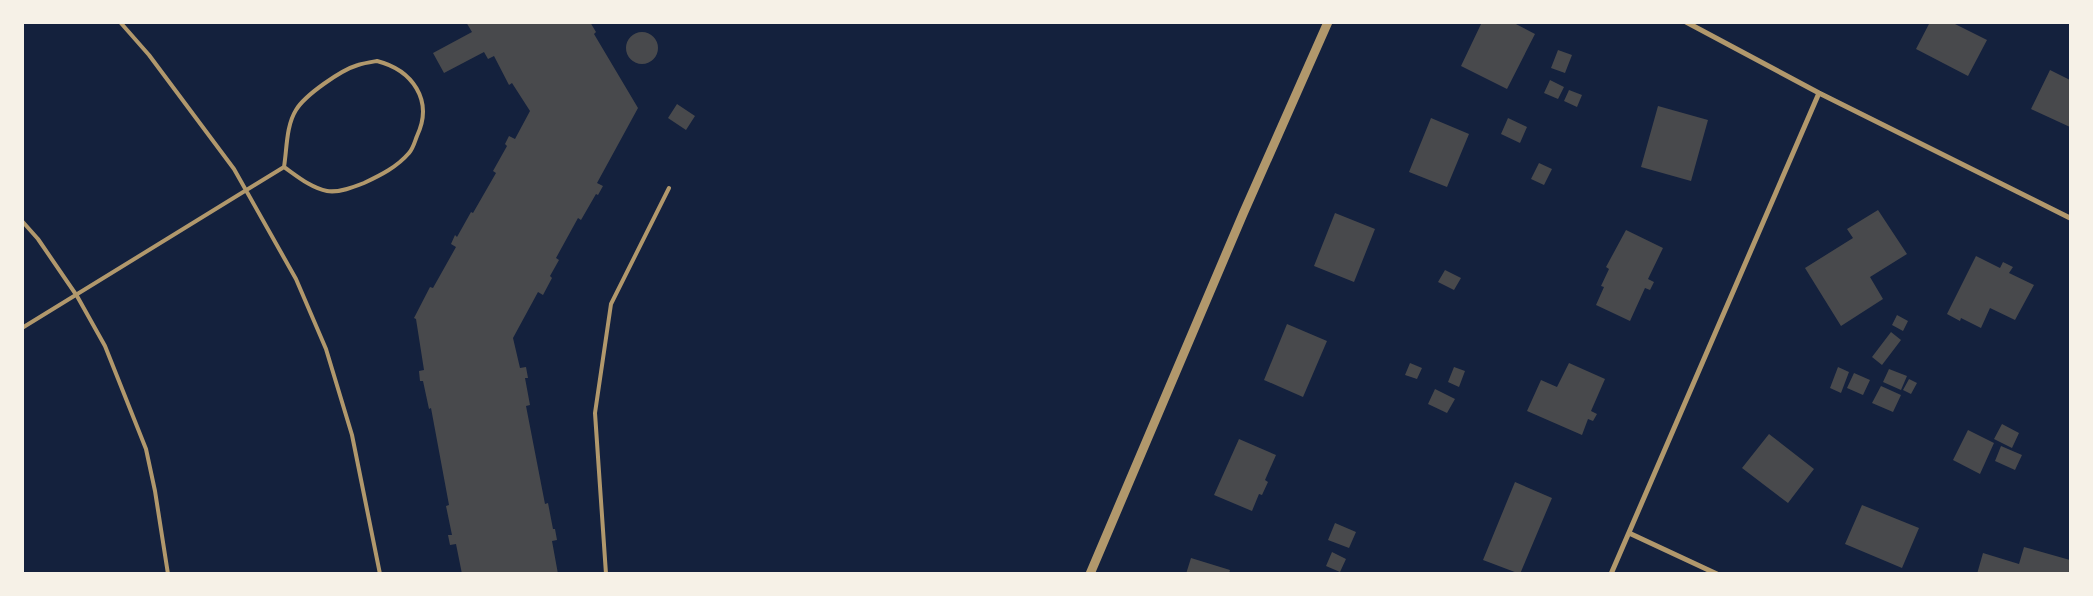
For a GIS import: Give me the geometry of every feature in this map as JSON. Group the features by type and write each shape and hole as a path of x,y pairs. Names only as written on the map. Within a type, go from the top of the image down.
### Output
{"street":[{"path":"1090,574 1243,214 1328,22"},
{"path":"1686,22 1819,93 2070,218"},
{"path":"1611,574 1819,93"},
{"path":"1629,533 1717,574"}],"lane":[{"path":"120,22 149,55 234,169 296,279 326,349 352,435 380,574"},
{"path":"377,61 393,65 419,91 423,108 420,129 410,153 385,173 353,188 328,191 309,184 284,167 290,126 296,110 340,73 358,65 377,61"},
{"path":"22,328 284,167"},
{"path":"606,574 594,413 611,304 669,188"},
{"path":"22,221 38,239 76,296 105,346 146,449 156,491 168,574"}],"building":[{"path":"466,22 590,22 596,32 594,34 638,108 597,183 603,186 598,195 596,194 581,220 578,218 556,258 559,260 550,276 552,278 543,295 538,292 513,338 520,368 526,367 528,378 525,378 530,405 526,406 545,504 548,503 553,529 555,529 557,540 552,541 558,574 462,574 456,544 450,545 448,535 452,535 446,506 449,505 431,408 429,409 423,381 420,381 419,371 424,370 416,319 414,318 430,287 433,288 456,247 451,244 455,235 457,237 471,212 473,213 496,173 493,171 507,146 505,144 509,136 515,139 530,111 512,83 509,85 494,56 488,59 484,52 444,73 433,53 472,32"},
{"path":"1482,22 1512,22 1535,34 1507,89 1461,66"},
{"path":"1930,22 1951,22 1987,40 1968,76 1916,49"},
{"path":"642,32 654,36 658,48 654,60 642,64 630,60 626,48 630,36"},
{"path":"1558,50 1572,55 1565,73 1551,68"},
{"path":"2050,70 2070,80 2070,127 2031,109"},
{"path":"1550,80 1564,87 1558,99 1544,93"},
{"path":"1569,90 1582,95 1577,107 1564,101"},
{"path":"677,104 695,116 686,130 668,118"},
{"path":"1658,106 1708,120 1691,181 1641,167"},
{"path":"1431,118 1469,134 1447,187 1409,172"},
{"path":"1508,118 1527,127 1520,143 1501,134"},
{"path":"1539,163 1552,169 1544,185 1531,179"},
{"path":"1878,210 1907,254 1870,277 1883,299 1841,326 1805,268 1853,238 1847,229"},
{"path":"1335,213 1375,229 1354,282 1314,266"},
{"path":"1626,230 1663,248 1648,279 1654,282 1650,290 1645,288 1630,321 1596,305 1604,287 1601,286 1609,269 1606,267"},
{"path":"1976,256 2000,268 2003,262 2013,267 2009,273 2034,285 2015,320 1990,308 1981,328 1961,318 1960,321 1947,314"},
{"path":"1445,270 1461,278 1454,290 1438,282"},
{"path":"1897,315 1908,321 1903,331 1892,325"},
{"path":"1287,324 1327,341 1303,397 1264,380"},
{"path":"1891,332 1901,340 1882,365 1872,357"},
{"path":"1410,363 1422,368 1417,379 1405,375"},
{"path":"1569,363 1605,379 1591,411 1597,414 1593,421 1588,419 1582,435 1527,411 1541,380 1557,387"},
{"path":"1454,367 1465,371 1459,387 1448,382"},
{"path":"1838,367 1849,372 1841,393 1830,388"},
{"path":"1889,369 1907,376 1901,390 1883,382"},
{"path":"1854,373 1870,380 1863,395 1847,388"},
{"path":"1909,379 1917,383 1911,394 1903,390"},
{"path":"1881,386 1901,395 1893,412 1872,403"},
{"path":"1435,389 1455,399 1447,413 1428,404"},
{"path":"2002,424 2019,433 2012,448 1994,439"},
{"path":"1968,430 1994,443 1980,474 1953,460"},
{"path":"1769,434 1814,469 1788,503 1742,468"},
{"path":"1239,439 1276,455 1265,480 1268,482 1262,495 1259,494 1252,511 1214,495"},
{"path":"2001,446 2022,455 2015,470 1995,461"},
{"path":"1515,482 1552,498 1520,574 1483,560"},
{"path":"1862,505 1919,528 1902,568 1845,544"},
{"path":"1335,523 1356,532 1349,548 1328,540"},
{"path":"2024,547 2070,560 2069,574 1977,574 1983,553 2019,564"},
{"path":"1332,552 1346,559 1340,572 1326,566"},
{"path":"1191,558 1230,570 1229,574 1186,574"}]}
